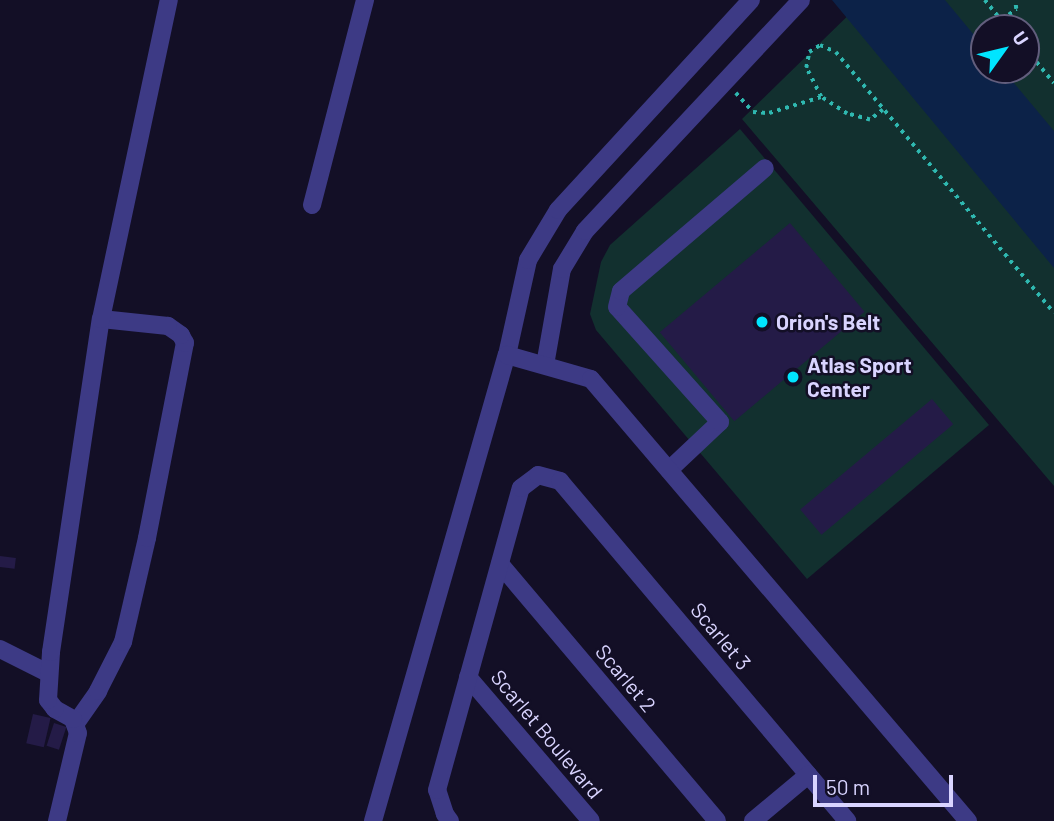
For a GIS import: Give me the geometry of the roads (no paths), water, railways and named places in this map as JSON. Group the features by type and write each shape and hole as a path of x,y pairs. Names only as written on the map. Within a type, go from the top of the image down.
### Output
{"street":[{"path":"76,723 55,709 48,699 48,673 101,319 169,0"},
{"path":"312,205 365,0"},
{"path":"545,365 562,269 585,231 802,0"},
{"path":"373,821 507,355 528,260 558,210 748,3"},
{"path":"669,470 720,422 617,307 621,292 765,168"},
{"path":"57,821 78,739 76,723 98,691 123,642 147,538 185,343 181,335 168,326 101,319"},
{"path":"507,355 591,379 968,821"},
{"name":"Scarlet 3","path":"500,564 521,488 538,475 560,481 847,821"},
{"path":"447,818 437,790 500,564"},
{"name":"Scarlet 2","path":"500,564 717,821"},
{"path":"0,649 48,673"},
{"name":"Scarlet Boulevard","path":"468,677 591,821"},
{"path":"753,821 808,775"}],"water":[{"path":"832,0 945,0 970,30 970,84 1015,84 1054,131 1054,268"}],"place":[{"name":"Orion's Belt","path":"762,322"},
{"name":"Atlas Sport Center","path":"793,377"}]}
